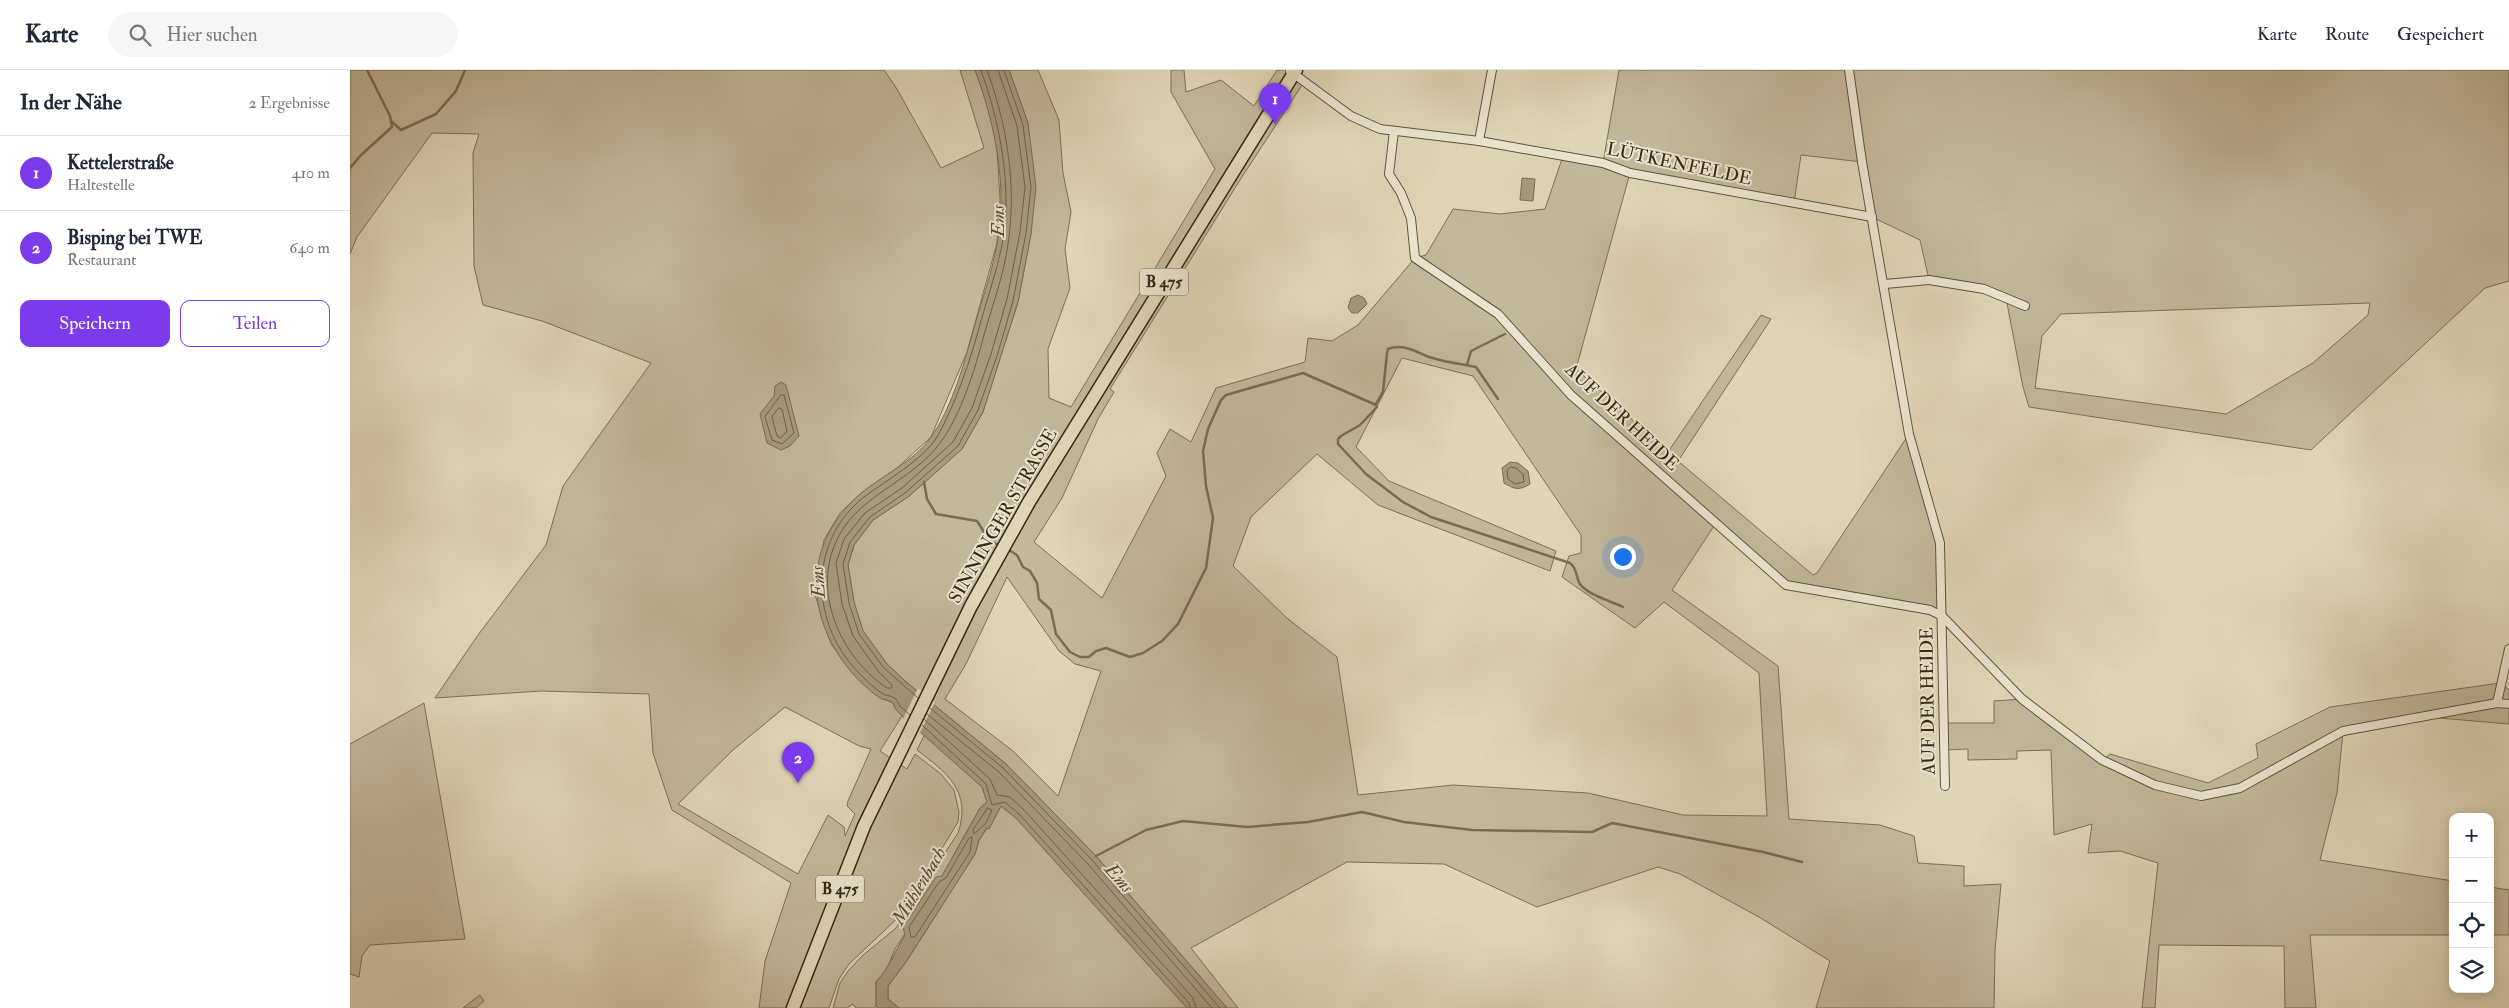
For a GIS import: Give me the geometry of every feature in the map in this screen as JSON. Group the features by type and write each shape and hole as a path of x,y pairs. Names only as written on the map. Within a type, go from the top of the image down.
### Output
{"main road":[{"name":"SINNINGER STRASSE","path":"793,1008 864,826 951,646 1014,528 1293,72"}],"street":[{"path":"1479,140 1492,70"},
{"name":"AUF DER HEIDE","path":"1850,70 1872,218 1885,284 1909,434 1940,543 1944,786"},
{"name":"LÜTKENFELDE","path":"1293,72 1351,116 1380,129 1479,140 1602,163 1630,173 1872,218"},
{"name":"AUF DER HEIDE","path":"1394,131 1389,174 1401,193 1411,218 1415,258 1498,314 1571,395 1786,585 1930,610 1942,616 2022,699 2102,760 2155,785 2201,796 2240,788 2343,731 2496,703 2509,704"},
{"path":"1885,284 1929,280 1938,281 1984,289 2025,306"},
{"path":"2496,703 2509,649"}],"shaded area":[{"path":"350,70 884,70 897,89 941,168 984,148 960,70 975,70 990,110 997,150 1000,199 997,243 967,352 931,437 897,468 860,494 840,513 824,540 815,595 831,644 855,676 884,699 893,703 902,716 880,751 907,769 915,754 941,774 954,790 959,812 958,822 902,914 849,964 839,979 829,1008 759,1008 765,961 791,883 672,810 653,753 649,694 541,691 435,698 478,635 546,545 563,486 651,363 542,321 483,305 474,266 473,153 479,134 432,133 357,237 350,254","holes":["785,707 859,746 871,749 848,801 847,806 855,814 845,836 844,827 828,815 798,874 678,804 733,750"]},
{"path":"1009,70 1038,70 1059,120 1063,173 1071,212 1065,249 1070,288 1048,349 1049,398 1071,407 1215,169 1171,92 1171,70 1184,70 1186,92 1221,80 1254,106 1277,70 1289,70 1304,82 1240,180 1110,389 1114,392 1098,419 1062,498 1034,542 1102,598 1166,476 1157,453 1170,429 1191,442 1216,388 1305,362 1308,338 1332,341 1358,325 1415,258 1426,255 1453,209 1500,214 1545,209 1563,156 1603,163 1619,70 2509,70 2509,281 2485,288 2311,450 2029,407 2023,387 2006,298 1929,280 1920,240 1872,217 1862,162 1801,155 1794,203 1630,173 1576,369 1668,452 1761,315 1771,319 1678,461 1813,575 1817,573 1909,434 1940,543 1942,616 1786,585 1716,523 1672,590 1778,666 1789,819 1880,825 1914,836 1918,863 1964,866 1964,886 2001,884 1995,950 1994,1008 1816,1008 1830,961 1759,917 1680,874 1658,867 1537,907 1444,864 1347,862 1191,948 1238,1008 1227,1008 1096,856 1006,764 887,664 863,631 854,602 848,565 854,545 873,520 908,497 962,449 983,412 1018,302 1031,234 1028,123","holes":["2370,303 2368,315 2313,363 2226,414 2035,388 2042,336 2061,314","1402,358 1473,376 1581,535 1581,553 1569,556 1562,577 1635,628 1664,602 1759,673 1767,816 1683,815 1588,793 1453,785 1358,795 1337,657 1288,619 1233,566 1251,517 1317,454 1378,505 1550,571 1556,551 1389,481 1356,447","1007,577 1059,651 1075,664 1101,671 1058,796 1013,751 945,699 966,664"]},
{"path":"2500,683 2509,690 2509,724 2416,716 2343,732 2337,793 2320,860 2449,880 2449,935 2310,935 2316,1008 2285,1008 2284,946 2159,945 2155,1008 2142,1008 2158,863 2120,851 2088,853 2092,824 2054,835 2051,750 2017,751 2017,759 1968,760 1968,749 1944,750 1943,723 1994,723 1994,701 2022,699 2102,760 2110,754 2208,783 2258,758 2256,744 2330,707"},
{"path":"424,703 465,939 370,945 362,956 359,977 350,974 350,744"},
{"path":"925,734 982,787 987,802 980,808 942,876 895,949 886,971 876,982 876,1006 874,1008 856,1008 853,1004 847,1008 833,1008 840,983 848,971 862,956 896,928 958,833 962,806 959,794 947,775 917,750"},
{"path":"1001,806 1017,819 1187,1008 899,1008 888,999 888,986 906,962 975,854 979,840 987,828 989,828"},
{"path":"2494,888 2509,890 2509,935 2494,935"},
{"path":"480,995 484,1001 476,1008 463,1008"}],"water":[{"name":"Ems","path":"975,70 1009,70 1028,123 1036,187 1031,234 1018,302 983,412 962,449 908,497 873,520 854,545 848,565 854,602 863,631 887,664 1006,764 1096,856 1227,1008 1187,1008 1017,819 1001,806 989,829 987,828 979,840 975,854 906,962 888,986 888,999 899,1008 877,1008 876,1006 876,982 881,977 905,935 903,927 936,877 942,876 980,808 987,802 982,787 902,716 893,703 877,696 854,675 838,654 826,631 819,607 816,584 819,560 827,537 840,515 859,495 907,461 925,445 946,411 962,369 995,254 1001,200 998,156 994,133"},
{"path":"1522,178 1535,179 1533,201 1520,200"},
{"path":"1358,295 1364,298 1367,304 1358,313 1352,313 1348,308 1351,298"},
{"path":"781,382 786,385 799,436 790,446 781,450 767,443 760,414 774,396 775,386"},
{"path":"1510,462 1518,463 1528,471 1530,484 1523,488 1517,488 1504,483 1502,468"}],"pier":[{"path":"918,688 935,702 920,733 903,719"}],"waterway":[{"path":"350,168 361,155 392,127 390,116 367,70"},
{"path":"391,121 401,130 436,114 456,91 465,70"},
{"path":"1467,365 1471,351 1505,334"},
{"path":"1376,404 1383,392 1388,349 1394,347 1409,349 1447,362 1476,367 1498,399"},
{"path":"1007,549 1017,555 1023,567 1030,571 1037,583 1039,599 1051,610 1056,634 1070,652 1080,657 1089,657 1096,651 1106,648 1130,657 1143,653 1162,641 1178,624 1206,568 1213,518 1206,486 1203,451 1208,429 1221,400 1226,395 1303,373 1376,405 1377,407 1360,425 1338,439 1338,444 1366,474 1403,502 1431,517 1570,563 1574,568 1578,581 1584,588 1594,595 1623,607"},
{"path":"924,482 927,499 936,514 977,521 989,540 1000,546"},
{"path":"1096,856 1146,830 1183,821 1247,827 1308,822 1362,812 1404,822 1472,830 1592,832 1612,823 1763,852 1802,862"}],"place":[{"name":"Kettelerstraße","path":"1275,124"},
{"name":"Bisping bei TWE","path":"798,783"}],"water label":[{"name":"Mühlenbach","path":"919,886"}]}
